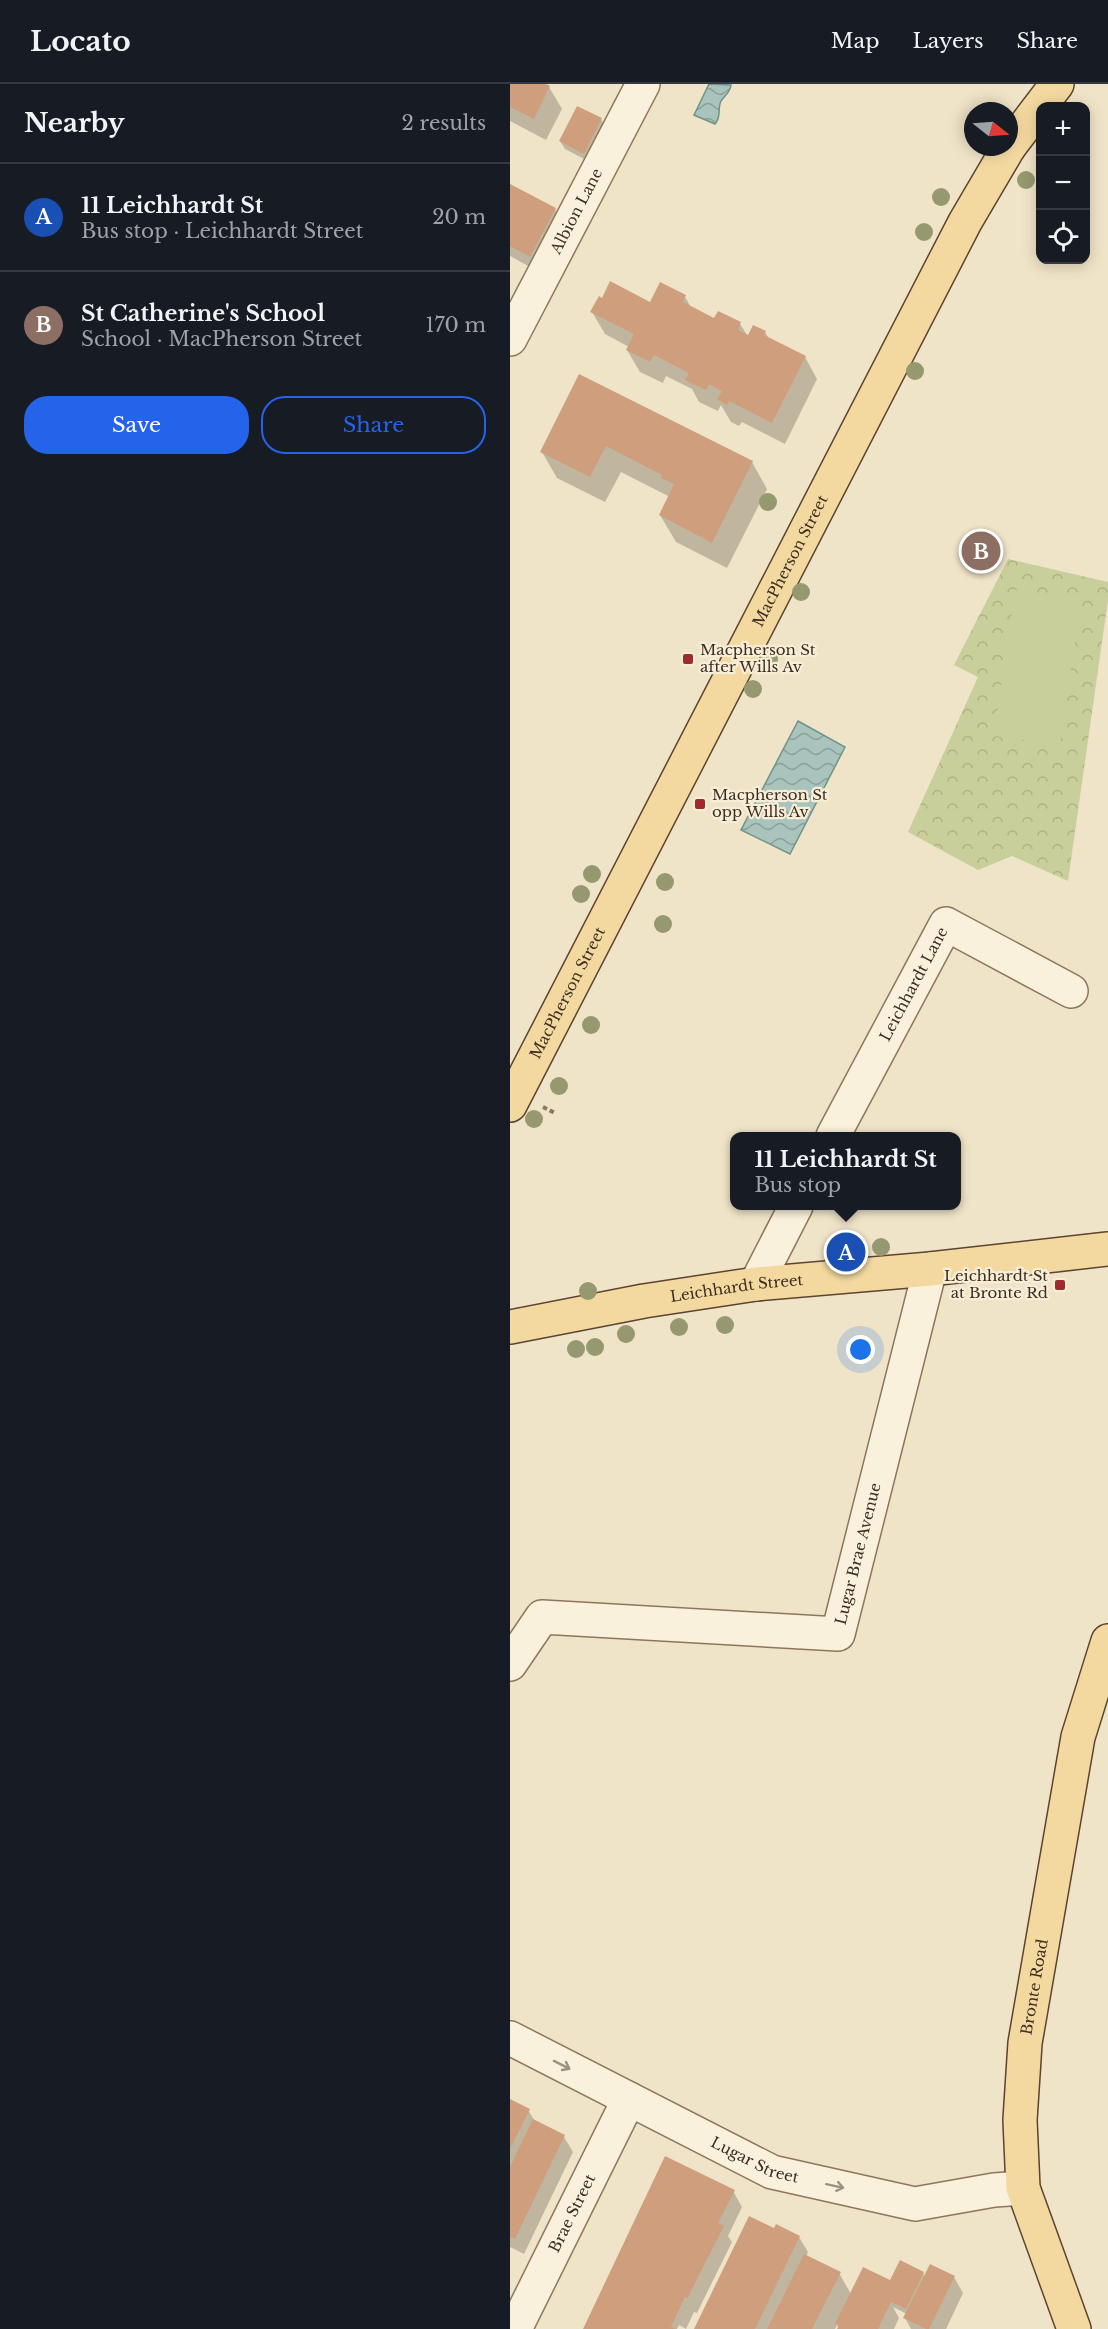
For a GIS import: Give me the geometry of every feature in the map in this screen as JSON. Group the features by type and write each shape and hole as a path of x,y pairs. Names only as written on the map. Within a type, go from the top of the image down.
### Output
{"main road":[{"name":"MacPherson Street","path":"1018,135 1057,84"},
{"name":"MacPherson Street","path":"512,1096 960,233 1004,156"},
{"name":"Leichhardt Street","path":"510,1327 644,1301 756,1284 930,1269 1108,1249"},
{"name":"Bronte Road","path":"1074,2329 1023,2188 1020,2120 1027,2031 1078,1737 1108,1641"}],"street":[{"name":"Albion Lane","path":"510,339 643,84"},
{"name":"Leichhardt Lane","path":"836,1132 946,924 1071,991"},
{"path":"756,1284 794,1210"},
{"name":"Lugar Brae Avenue","path":"510,1664 542,1617 838,1635 930,1269"},
{"name":"Lugar Street","path":"510,2038 772,2172 915,2204 994,2190 1023,2188"},
{"name":"Brae Street","path":"515,2329 629,2099"}],"green space":[{"path":"1008,559 1108,582 1108,600 1068,881 1012,856 978,870 908,832 978,677 954,665"},
{"path":"1015,590 1081,599 1060,745 994,736"}],"water":[{"path":"709,84 731,85 721,101 715,124 694,115"},
{"path":"798,721 845,747 790,854 741,830"}],"building":[{"path":"510,84 550,86 534,119 510,107"},
{"path":"577,106 602,118 584,154 559,141"},
{"path":"510,184 556,208 530,257 510,246"},
{"path":"610,281 650,302 660,282 686,295 683,302 714,318 718,311 741,322 738,330 748,335 753,325 766,331 764,335 806,356 772,423 729,401 727,405 717,400 722,391 709,384 706,390 685,380 689,373 654,355 650,362 626,350 634,334 590,312 599,296 602,298"},
{"path":"579,374 753,461 712,543 659,515 674,484 661,478 662,475 606,446 590,477 540,452"},
{"path":"510,2099 530,2109 510,2149"},
{"path":"533,2119 565,2135 515,2239 510,2237 510,2167"},
{"path":"665,2156 735,2190 718,2223 724,2226 671,2327 676,2329 583,2329"},
{"path":"749,2216 774,2228 776,2224 800,2236 755,2329 694,2329"},
{"path":"804,2254 841,2272 812,2329 767,2329"},
{"path":"900,2260 924,2272 906,2309 891,2302 878,2329 837,2329 839,2325 835,2324 863,2267 890,2280"},
{"path":"930,2264 955,2276 929,2329 926,2329 903,2318"}],"place":[{"name":"St Catherine's School","path":"981,551"},
{"name":"Macpherson St after Wills Av","path":"688,659"},
{"name":"Macpherson St opp Wills Av","path":"700,804"},
{"name":"11 Leichhardt St","path":"846,1252"},
{"name":"Leichhardt St at Bronte Rd","path":"1060,1285"}]}
